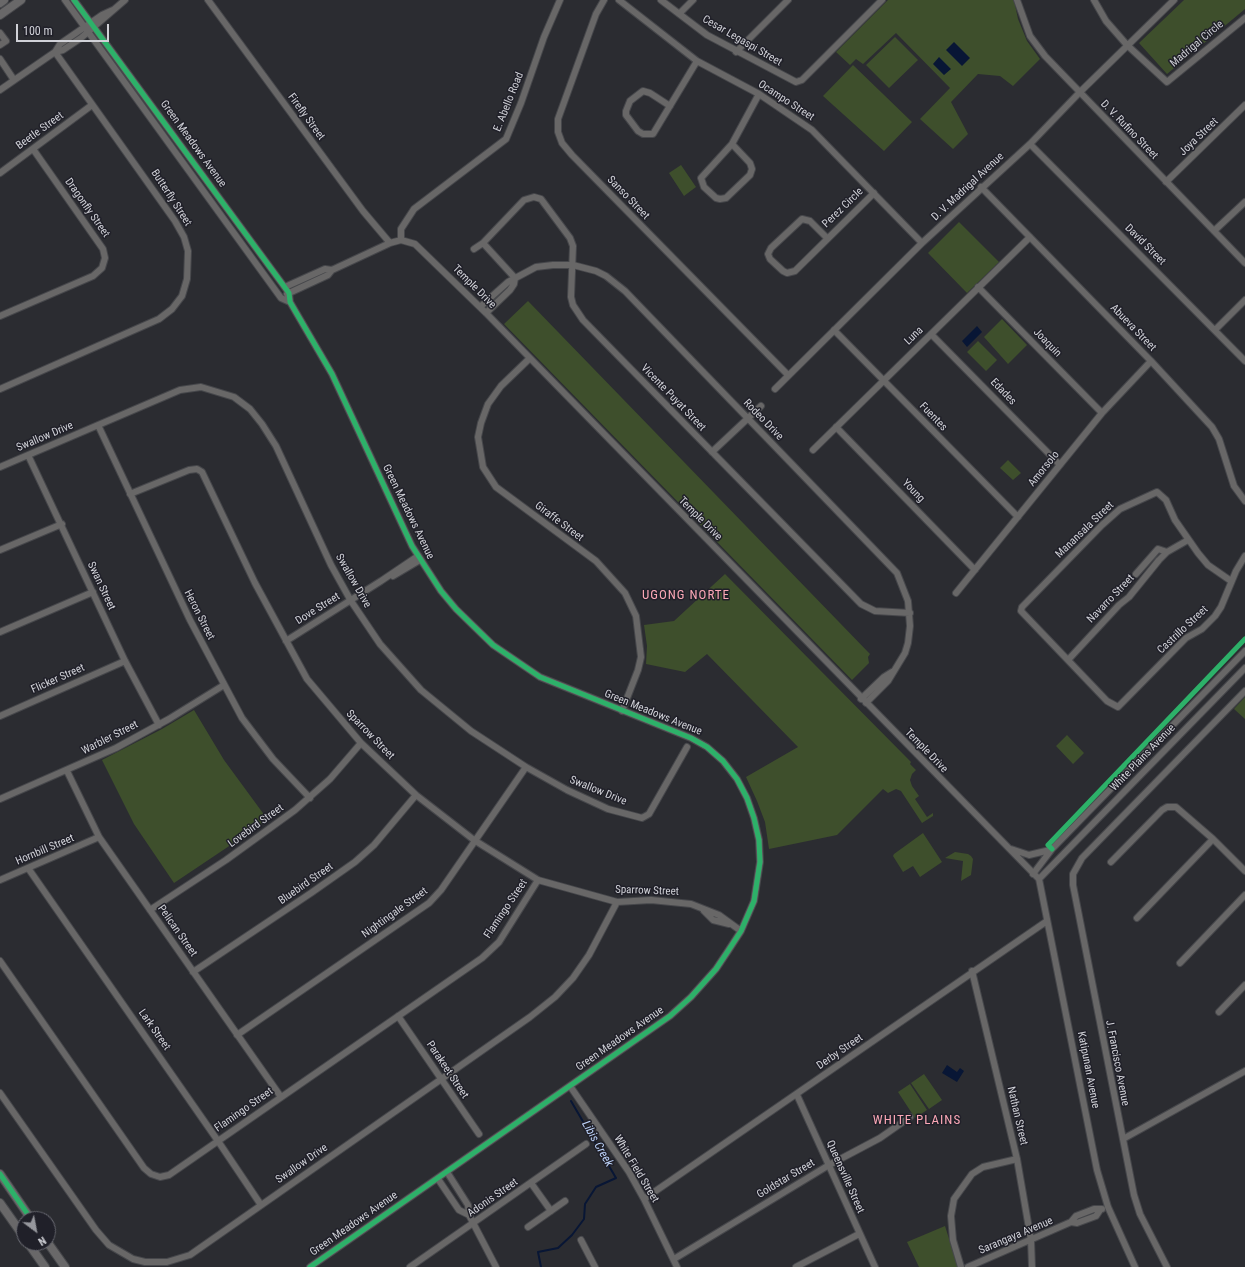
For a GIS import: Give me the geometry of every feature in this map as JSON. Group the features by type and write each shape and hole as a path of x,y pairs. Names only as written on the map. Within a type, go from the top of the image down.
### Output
{"main road":[{"path":"0,3 4,0"},
{"path":"0,15 21,0"},
{"path":"0,1174 25,1211"},
{"path":"0,1203 16,1226"},
{"path":"34,1251 45,1267"},
{"path":"54,1251 65,1267"}],"street":[{"name":"Green Meadows Avenue","path":"65,0 123,67 289,293 290,302 332,374 419,558 456,609 493,645 540,677 692,738 707,747 727,768 747,798 756,825 760,862 754,901 741,931 716,969 691,997 670,1016 310,1267"},
{"name":"Green Meadows Avenue","path":"74,0 116,72 281,298"},
{"path":"0,90 55,52 63,50 90,28 102,15 113,10 125,0"},
{"name":"Firefly Street","path":"208,0 363,211 390,243"},
{"name":"E. Abello Road","path":"401,240 401,229 414,209 506,139 521,103 544,37 560,0"},
{"name":"Sanso Street","path":"604,0 596,14 558,119 558,132 562,143 572,155 788,375"},
{"name":"Ocampo Street","path":"619,0 697,61 758,94 812,130 922,243"},
{"name":"Cesar Legaspi Street","path":"661,0 707,35 736,52 796,82 802,80 882,0"},
{"path":"678,14 693,0"},
{"path":"736,52 788,0"},
{"name":"D. V. Rufino Street","path":"1017,0 1022,17 1035,45 1079,93 1245,263"},
{"path":"1094,0 1106,21 1127,45"},
{"name":"D. V. Madrigal Avenue","path":"775,389 922,243 1030,144 1079,93 1174,0"},
{"name":"Madrigal Circle","path":"1127,45 1167,82 1245,18"},
{"path":"0,33 6,41 0,45"},
{"name":"Butterfly Street","path":"0,389 159,319 172,309 182,296 187,279 188,250 184,237 175,220 55,52"},
{"path":"0,60 14,80"},
{"path":"670,106 650,93 643,92 630,101 626,111 626,116 638,131 650,135 656,132 697,61"},
{"path":"116,72 123,67"},
{"path":"732,144 750,163 752,169 750,175 726,198 716,198 704,187 701,178 732,144 758,94"},
{"name":"Beetle Street","path":"0,173 92,105"},
{"name":"Joya Street","path":"1166,182 1245,106"},
{"name":"David Street","path":"1030,144 1245,361"},
{"name":"Dragonfly Street","path":"0,316 94,276 102,268 104,258 103,249 32,150"},
{"path":"190,172 197,167"},
{"name":"Abueva Street","path":"981,188 1151,361 1212,427 1219,439 1234,486 1245,501"},
{"path":"205,194 213,189"},
{"name":"Perez Circle","path":"827,238 810,221 802,220 771,248 768,254 770,259 783,271 791,273 874,193"},
{"name":"Vicente Puyat Street","path":"474,249 483,243 524,200 534,197 541,199 570,238 573,246 571,296 577,312 861,604 875,612 910,613"},
{"path":"1214,231 1245,202"},
{"name":"Luna","path":"813,450 1030,237"},
{"path":"281,298 328,275 332,270 390,243 401,240"},
{"name":"Temple Drive","path":"401,240 415,244 486,313 529,359 1033,874"},
{"path":"244,247 252,242"},
{"path":"483,243 515,278 514,284 510,290 486,313"},
{"name":"Rodeo Drive","path":"480,307 508,282 536,268 573,265 596,271 616,284 890,565 901,581 910,613 908,643 905,653 894,672 864,701"},
{"path":"285,287 325,269 332,270"},
{"name":"Joaquin","path":"978,287 1102,413"},
{"path":"281,298 290,302"},
{"path":"1215,330 1245,300"},
{"name":"Fuentes","path":"834,330 1018,517"},
{"name":"Edades","path":"931,334 1060,465"},
{"name":"Giraffe Street","path":"529,359 501,386 488,404 478,437 483,467 496,488 596,561 625,593 636,616 641,657 638,670 622,711"},
{"name":"Amorsolo","path":"956,593 1102,413 1151,361"},
{"name":"Swallow Drive","path":"0,467 180,390 201,387 234,397 250,409 276,446 331,565 351,601 380,644 421,690 471,731 526,767 567,790 608,809 646,818 687,747"},
{"path":"712,452 761,406"},
{"name":"Heron Street","path":"98,425 190,620 242,718 273,759 310,798"},
{"name":"Young","path":"836,427 975,570"},
{"name":"Swan Street","path":"28,455 62,524 125,661 159,725"},
{"name":"Sparrow Street","path":"130,494 188,470 197,469 202,472 255,583 307,679 361,743 416,795 474,840 538,880 617,902 651,900 677,901 691,904 702,910 713,920 730,924 741,931"},
{"name":"Manansala Street","path":"1068,660 1021,611 1022,607 1102,525 1120,509 1150,494 1157,492 1161,494 1188,540 1208,565 1231,581"},
{"path":"0,550 62,524"},
{"name":"Navarro Street","path":"1068,660 1119,605 1129,597 1167,552 1188,540"},
{"path":"1136,574 1158,549 1167,552"},
{"name":"Castrillo Street","path":"1068,660 1107,701 1118,707 1186,638 1202,629 1215,616 1221,607 1231,581 1245,556"},
{"name":"Dove Street","path":"286,641 419,558"},
{"path":"0,632 93,592"},
{"name":"White Plains Avenue","path":"1033,874 1052,849 1192,708 1245,651"},
{"name":"Flicker Street","path":"0,716 125,661"},
{"name":"White Plains Avenue","path":"1038,879 1245,668"},
{"name":"Warbler Street","path":"0,799 67,771 116,748 159,725 224,684"},
{"name":"J. Francisco Avenue","path":"1167,1267 1140,1214 1136,1201 1073,886 1073,874 1082,858 1245,691"},
{"path":"1192,708 1199,715"},
{"name":"Lovebird Street","path":"150,910 226,860 310,798 330,779 361,743"},
{"name":"Nightingale Street","path":"237,1035 429,903 441,890 474,840 526,767"},
{"name":"Pelican Street","path":"67,771 99,837 280,1096"},
{"name":"Bluebird Street","path":"193,972 355,862 374,845 416,795"},
{"path":"1111,862 1162,810 1176,807 1245,871"},
{"name":"Hornbill Street","path":"0,880 99,837"},
{"path":"1137,918 1213,840"},
{"path":"1005,846 1014,851 1030,855 1043,853 1052,849"},
{"name":"Lark Street","path":"28,868 261,1205"},
{"path":"1033,874 1038,879"},
{"name":"Katipunan Avenue","path":"1038,879 1095,1160 1108,1208 1135,1267"},
{"name":"Flamingo Street","path":"0,962 144,1168 151,1174 160,1177 169,1175 280,1096 482,958 499,942 538,880"},
{"path":"1180,963 1245,895"},
{"name":"Swallow Drive","path":"0,1093 105,1240 123,1254 145,1264 167,1262 190,1255 530,1017 555,997 573,978 588,955 617,902"},
{"name":"Derby Street","path":"644,1199 796,1095 972,971 1047,921"},
{"name":"Nathan Street","path":"972,971 1017,1159 1031,1240 1032,1267"},
{"path":"1219,1012 1245,985"},
{"name":"Parakeet Street","path":"398,1016 479,1134"},
{"path":"1123,1139 1245,1071"},
{"name":"White Field Street","path":"570,1086 628,1172 644,1199 677,1267"},
{"name":"Queensville Street","path":"796,1095 875,1267"},
{"name":"Goldstar Street","path":"674,1259 829,1165 880,1138 910,1117"},
{"name":"Adonis Street","path":"410,1267 586,1144"},
{"path":"961,1267 953,1240 951,1222 954,1199 972,1174 983,1167 1017,1159"},
{"path":"447,1172 468,1205 469,1215 496,1267"},
{"path":"438,1179 459,1210 469,1215"},
{"path":"531,1182 551,1211"},
{"path":"528,1227 565,1201"},
{"name":"Sarangaya Avenue","path":"968,1267 1071,1222 1076,1216 1094,1209 1100,1210 1108,1208"},
{"path":"796,1267 859,1234"},
{"path":"581,1240 595,1267"}],"green space":[{"path":"888,0 1014,0 1018,19 1027,41 1040,59 1013,86 1000,76 978,74 951,102 968,134 953,149 920,119 950,88 896,33 863,64 856,59 850,65 836,52"},
{"path":"1184,0 1245,0 1245,9 1167,74 1139,43"},
{"path":"895,37 918,60 889,88 866,65"},
{"path":"853,65 912,122 884,151 823,96"},
{"path":"681,165 696,187 684,196 669,173"},
{"path":"959,222 999,262 967,293 928,253"},
{"path":"528,301 870,654 868,657 869,663 852,680 504,324"},
{"path":"1002,319 1027,345 1008,364 984,337"},
{"path":"978,341 997,360 986,371 967,352"},
{"path":"1008,460 1021,473 1013,480 1000,468"},
{"path":"725,574 911,762 910,764 916,770 912,774 910,780 919,796 915,799 927,817 933,813 933,816 922,823 901,791 896,789 888,793 883,789 837,835 769,849 765,822 746,777 798,747 707,654 685,672 646,664 647,646 644,625 674,621"},
{"path":"1245,697 1245,719 1234,709"},
{"path":"194,710 224,760 268,820 174,883 134,824 102,760 162,729"},
{"path":"1067,735 1084,753 1073,764 1056,746"},
{"path":"923,833 942,862 920,877 913,866 903,872 893,856"},
{"path":"955,852 968,854 973,859 971,875 961,881 963,861 945,858"},
{"path":"924,1074 942,1100 929,1109 911,1083"},
{"path":"910,1084 927,1110 915,1118 898,1092"},
{"path":"945,1226 958,1267 919,1267 907,1242"}],"water":[{"path":"954,42 970,58 962,66 946,50"},
{"path":"939,57 951,69 944,75 933,64"},
{"path":"977,326 982,332 967,347 962,341"},
{"path":"947,1065 957,1072 960,1068 964,1071 957,1082 942,1073"}],"waterway":[{"name":"Libis Creek","path":"541,1267 538,1252 558,1248 572,1235 584,1219 585,1204 596,1187 616,1178 571,1101"}],"cycle path":[{"path":"74,0 289,293 290,302 332,374 412,546 441,591 456,609 493,645 540,677 691,738 707,747 723,761 737,779 747,798 754,818 759,840 760,862 754,901 741,931 728,951 716,969 691,997 670,1016 310,1267"},
{"path":"1052,849 1048,845 1245,639"},
{"path":"0,1174 25,1211"}],"district":[{"name":"UGONG NORTE","path":"686,596"},
{"name":"WHITE PLAINS","path":"917,1121"}]}
